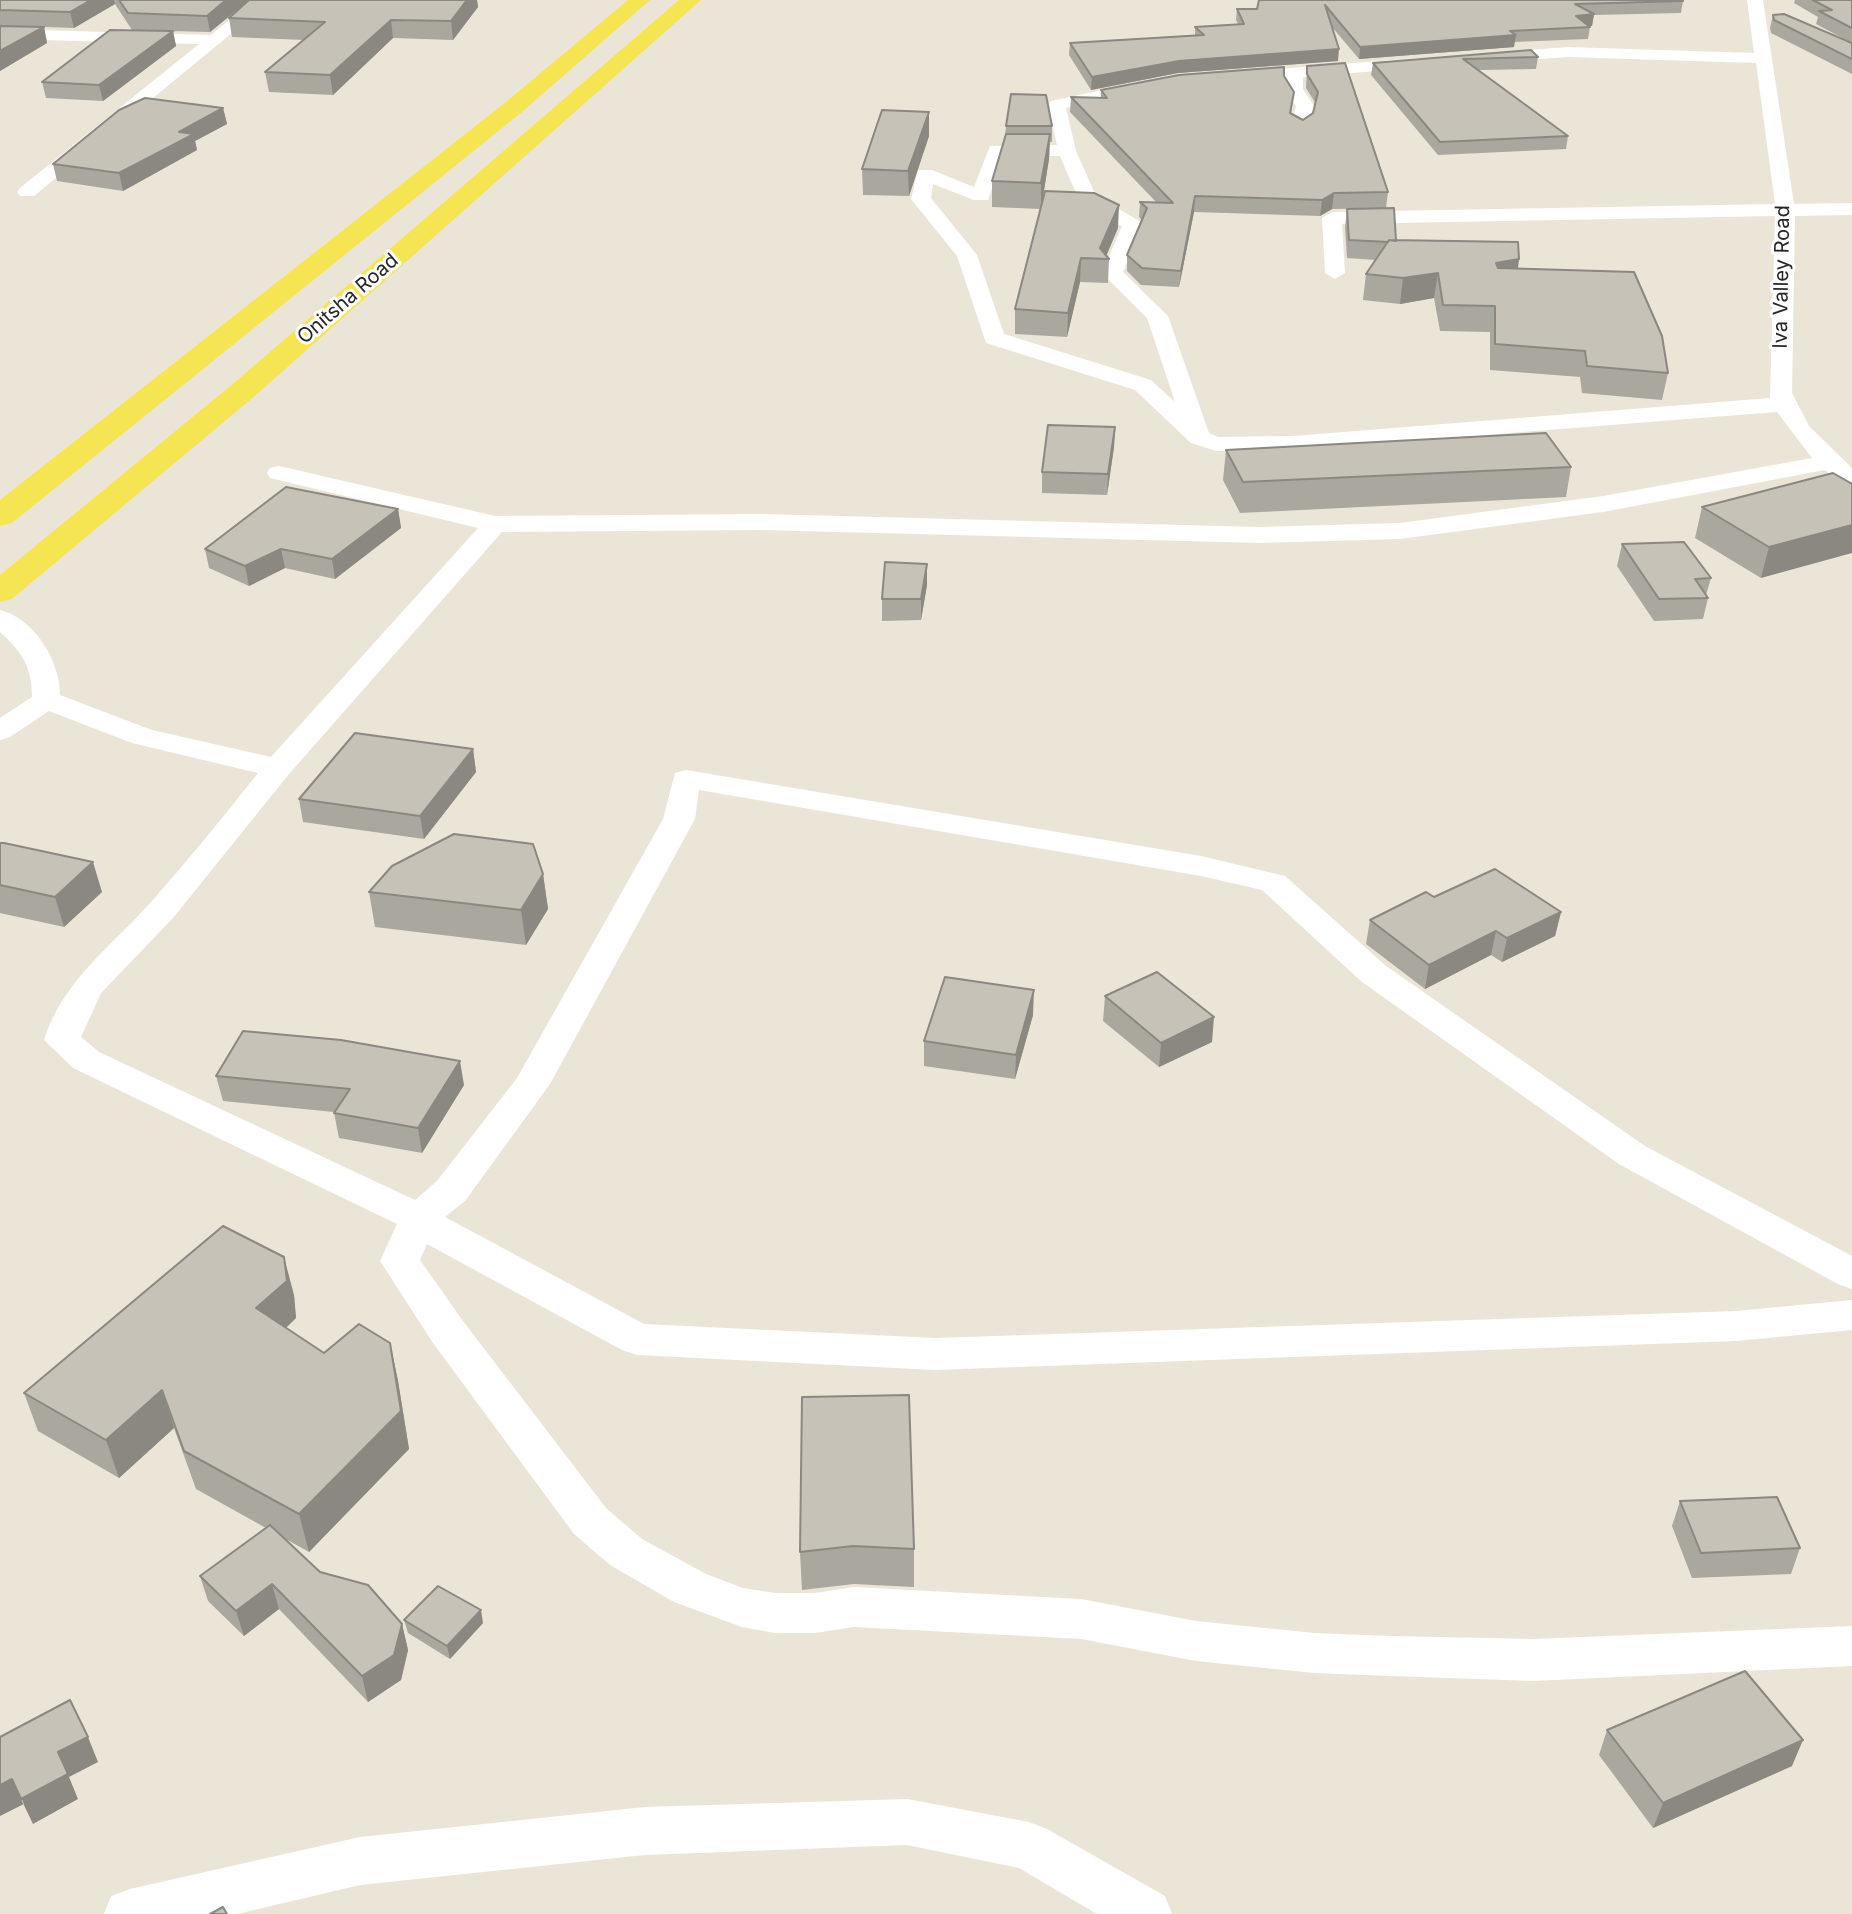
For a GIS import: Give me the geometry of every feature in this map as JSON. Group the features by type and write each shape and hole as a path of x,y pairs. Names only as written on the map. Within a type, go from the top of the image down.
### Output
{"main road":[{"name":"Onitsha Road","path":"0,516 167,380 514,107 640,0"},
{"name":"Onitsha Road","path":"0,592 245,389 691,0"}],"street":[{"path":"27,192 264,0"},
{"name":"Iva Valley Road","path":"1760,5 1763,58 1785,208 1780,393 1802,435 1852,480"},
{"path":"0,34 217,40"},
{"path":"1475,59 1568,52 1763,58"},
{"path":"1222,78 1432,62"},
{"path":"1295,73 1294,89 1305,106 1300,127"},
{"path":"1159,84 1057,105 1067,151 1087,200 1097,212 1133,223 1112,273 1157,316 1199,438"},
{"path":"1067,151 996,150 981,196 925,174 921,199 967,255 994,338 1143,385 1199,438 1216,444 1293,443 1784,404"},
{"path":"1335,273 1332,218 1852,209"},
{"path":"279,473 495,524 761,522 1260,535 1400,531 1603,504 1829,462"},
{"path":"495,524 278,768 160,913 83,991 67,1015 62,1040 86,1060 419,1218 444,1236 637,1339 935,1354 1736,1326 1852,1315"},
{"path":"0,618 33,648 48,672 46,700"},
{"path":"46,700 143,737 278,768"},
{"path":"0,731 46,700"},
{"path":"1852,1274 1632,1155 1374,974 1273,883 1171,860 686,779 679,819 532,1084 451,1191 419,1218 400,1261 448,1332 590,1521 626,1552 690,1588 742,1607 775,1613 815,1613 854,1607 1081,1619 1196,1641 1314,1653 1390,1656 1534,1660 1852,1646"},
{"path":"130,1914 360,1861 645,1831 907,1822 1029,1846 1146,1914"}],"building":[{"path":"0,0 91,0 70,12 0,10"},
{"path":"119,0 226,0 207,16 128,13"},
{"path":"249,0 467,0 451,21 391,20 330,75 265,72 325,22 229,18"},
{"path":"1259,0 1683,1 1575,4 1594,14 1576,16 1590,27 1510,31 1516,35 1360,47 1325,5 1339,49 1179,61 1092,77 1070,43 1204,35 1195,27 1244,24 1237,9 1257,9"},
{"path":"1813,0 1852,0 1852,28 1819,11 1832,10"},
{"path":"1784,14 1852,43 1852,59 1774,20 1773,15"},
{"path":"0,26 44,27 0,51"},
{"path":"110,30 173,31 99,85 42,82"},
{"path":"1531,50 1538,57 1463,59 1568,136 1440,142 1373,63"},
{"path":"1345,63 1388,192 1334,193 1322,200 1195,196 1181,271 1142,268 1127,255 1147,208 1140,202 1173,203 1071,97 1107,98 1101,90 1179,75 1284,67 1284,76 1294,92 1290,113 1303,120 1313,113 1318,92 1307,74 1307,66"},
{"path":"1011,94 1046,95 1052,126 1006,126"},
{"path":"145,98 223,108 179,132 194,134 119,173 53,164 119,110"},
{"path":"882,110 929,112 908,171 862,169"},
{"path":"1006,134 1050,134 1041,183 992,181"},
{"path":"1045,191 1094,193 1119,205 1100,248 1109,259 1081,258 1068,313 1015,309"},
{"path":"1394,208 1396,241 1349,240 1347,209"},
{"path":"1389,240 1518,242 1519,259 1496,263 1498,268 1634,272 1662,336 1668,373 1587,366 1585,351 1495,344 1495,306 1443,305 1438,273 1403,278 1366,274"},
{"path":"1048,425 1115,427 1108,474 1042,472"},
{"path":"1546,433 1571,467 1243,482 1226,450"},
{"path":"1833,473 1852,484 1852,525 1769,547 1702,507"},
{"path":"286,487 398,509 332,559 281,549 245,566 205,549"},
{"path":"1684,542 1711,578 1695,579 1708,598 1659,599 1622,544"},
{"path":"885,562 927,564 921,599 882,599"},
{"path":"355,733 473,749 420,816 299,799"},
{"path":"454,834 533,844 543,874 521,910 369,892 392,866"},
{"path":"0,843 93,862 55,897 0,885"},
{"path":"1495,869 1561,912 1507,938 1496,931 1429,965 1370,920 1426,892 1434,897"},
{"path":"1157,972 1214,1017 1161,1043 1105,996"},
{"path":"945,977 1034,990 1016,1055 924,1041"},
{"path":"243,1031 341,1040 460,1061 418,1128 334,1113 350,1089 216,1076"},
{"path":"223,1226 284,1257 287,1281 256,1308 324,1353 359,1324 390,1343 401,1411 299,1514 184,1451 162,1390 106,1440 24,1393"},
{"path":"909,1395 914,1549 853,1546 800,1552 802,1397"},
{"path":"1777,1497 1800,1548 1701,1553 1680,1501"},
{"path":"270,1525 320,1572 368,1585 402,1624 394,1655 362,1676 272,1584 236,1611 200,1576"},
{"path":"438,1586 481,1610 447,1646 404,1620"},
{"path":"1745,1671 1803,1740 1663,1803 1607,1730"},
{"path":"70,1700 88,1737 58,1752 68,1774 21,1799 12,1779 0,1785 0,1737"},
{"path":"223,1907 227,1914 210,1914"}]}
